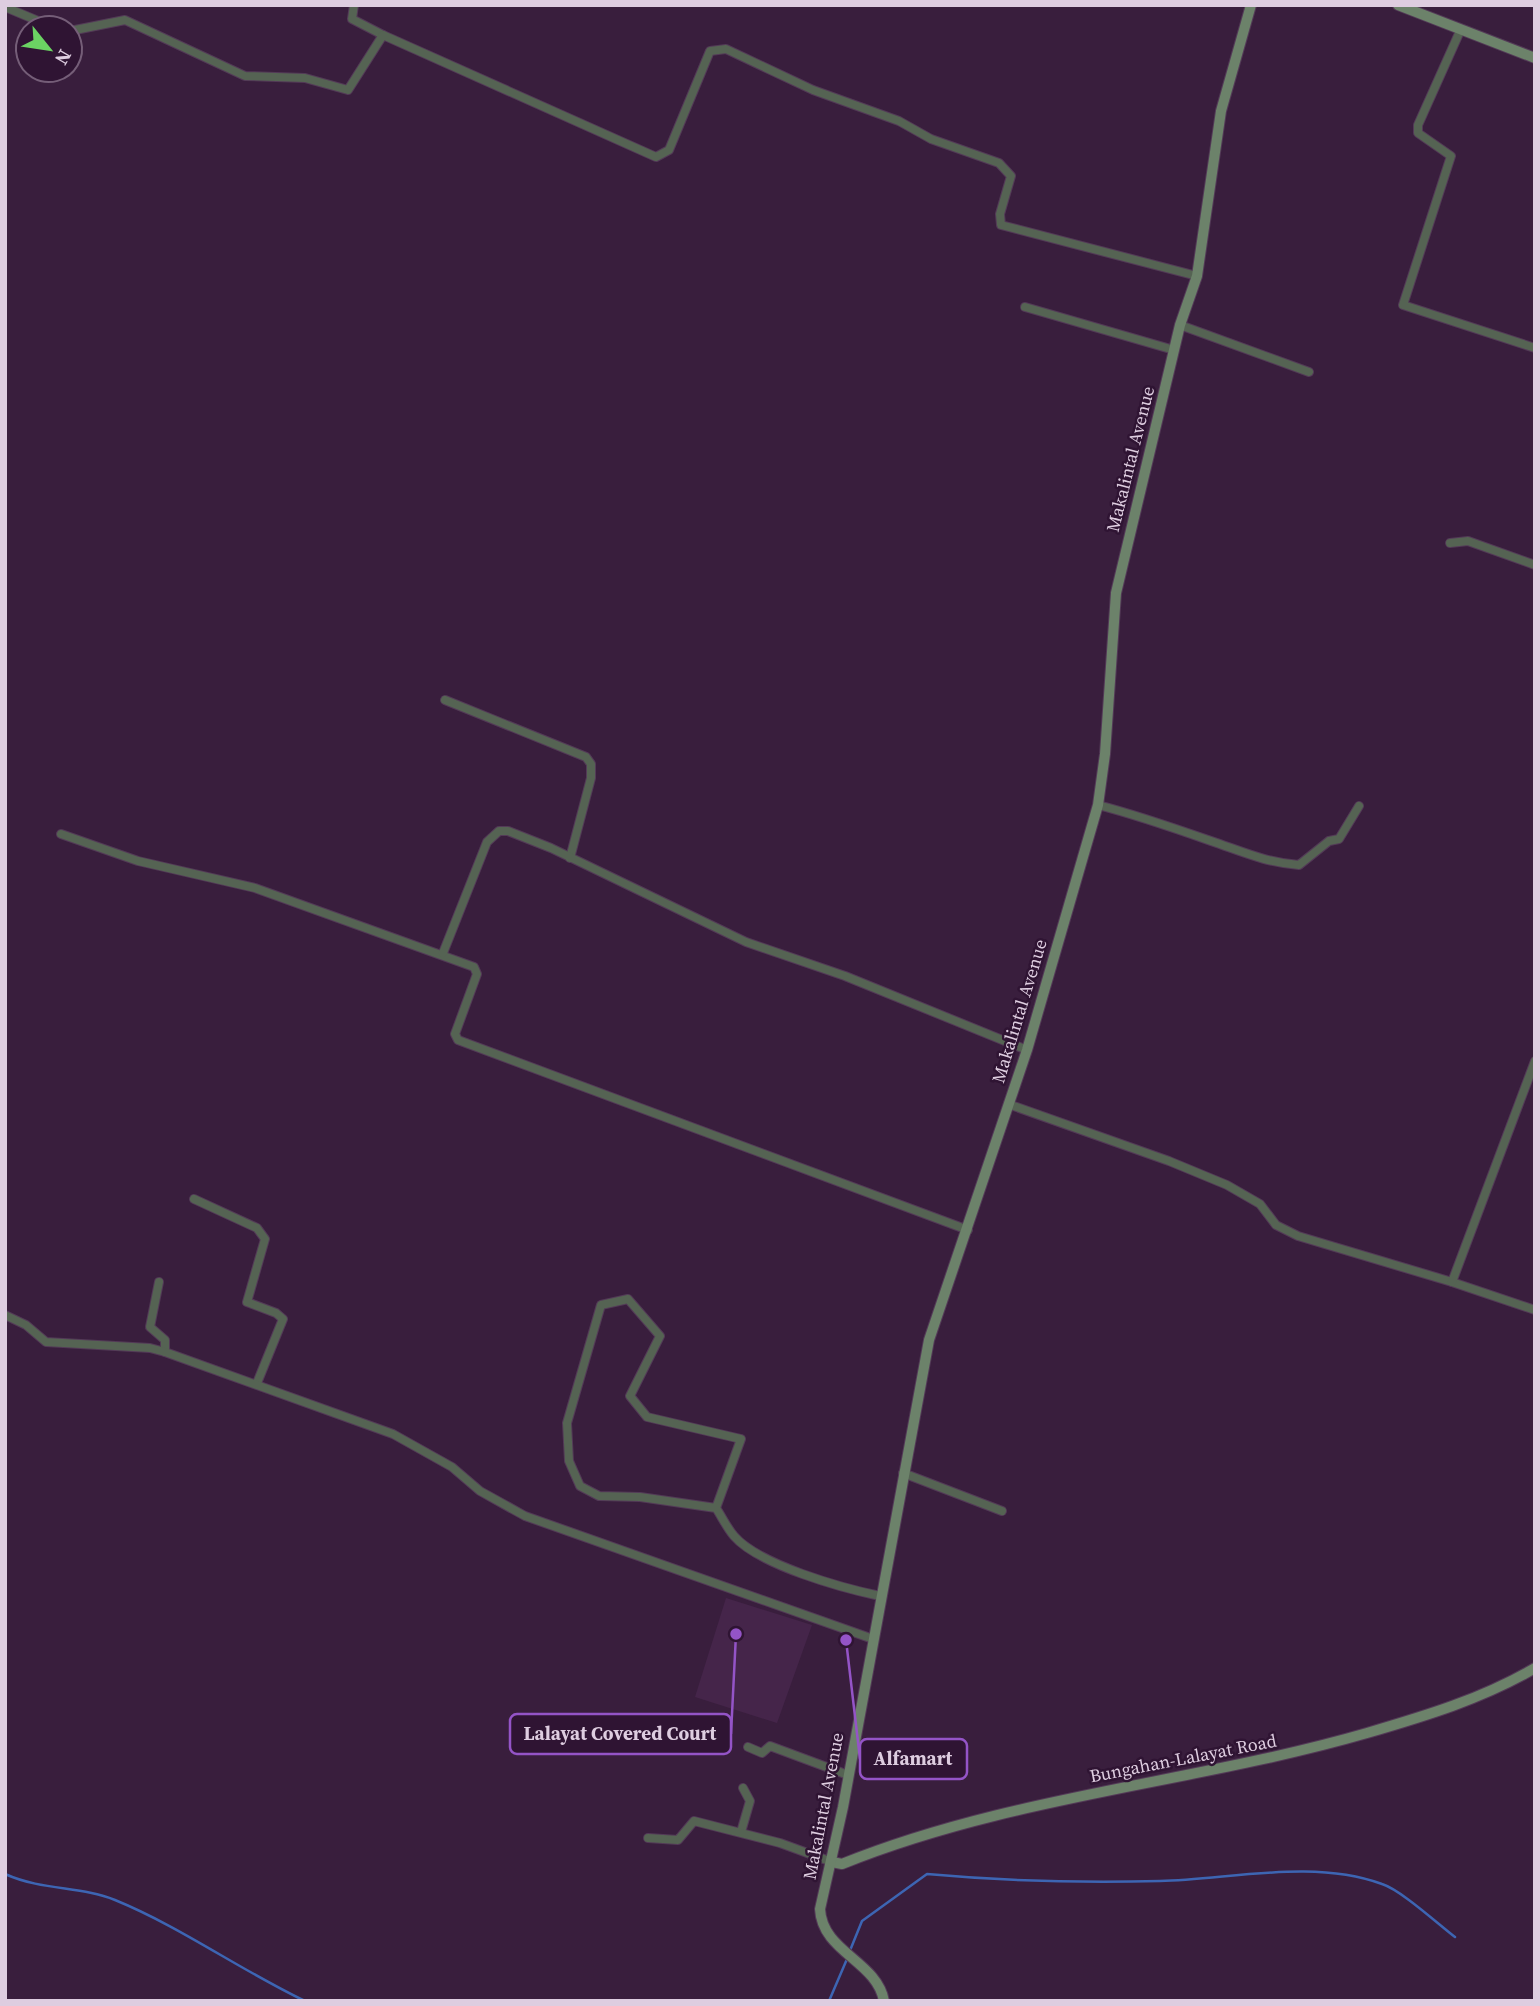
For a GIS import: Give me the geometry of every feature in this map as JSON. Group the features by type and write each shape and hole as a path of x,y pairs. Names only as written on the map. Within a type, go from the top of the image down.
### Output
{"main road":[{"name":"Makalintal Avenue","path":"884,2001 878,1982 833,1941 821,1922 820,1909 849,1775 929,1340 1027,1050 1098,805 1105,754 1116,593 1180,326 1197,276 1221,111 1251,5"},
{"path":"1398,5 1535,58"},
{"name":"Bungahan-Lalayat Road","path":"832,1862 842,1864 943,1828 1287,1756 1466,1702 1535,1668"}],"street":[{"path":"354,5 352,19 656,157 669,150 710,51 726,49 813,89 899,121 931,139 1005,166 1011,176 1000,214 1001,225 1197,276"},
{"path":"5,7 22,14"},
{"path":"84,28 125,20 245,76 305,78 348,90 383,34"},
{"path":"1461,29 1418,125 1418,133 1451,156 1402,305 1535,348"},
{"path":"1025,307 1174,350"},
{"path":"1180,326 1309,372"},
{"path":"1450,543 1468,541 1535,565"},
{"path":"444,700 586,757 592,764 570,858"},
{"path":"1098,805 1138,815 1248,856 1279,864 1299,865 1329,841 1339,839 1359,806"},
{"path":"443,953 491,836 508,831 746,942 845,975 1027,1050"},
{"path":"61,834 138,861 255,888 443,953 474,967 477,974 457,1026 455,1034 458,1040 968,1230"},
{"path":"1452,1282 1535,1061"},
{"path":"1008,1104 1169,1161 1227,1185 1260,1204 1276,1225 1298,1236 1535,1310"},
{"path":"194,1199 257,1228 265,1239 247,1302 276,1312 283,1319 257,1383"},
{"path":"159,1282 150,1327 165,1340 165,1352"},
{"path":"716,1508 741,1438 647,1417 630,1396 660,1336 628,1299 601,1306 568,1423 569,1461 580,1486 599,1496 640,1497 716,1508 735,1537 763,1556 835,1586 880,1596"},
{"path":"5,1315 26,1325 46,1342 150,1348 257,1383 393,1434 452,1467 480,1492 526,1516 873,1639"},
{"path":"903,1473 1002,1511"},
{"path":"748,1747 762,1753 769,1746 849,1775"},
{"path":"740,1832 750,1801 743,1788"},
{"path":"648,1838 678,1840 694,1821 740,1832 832,1862"}],"shaded area":[{"path":"726,1598 812,1625 777,1723 695,1697"}],"waterway":[{"path":"849,1953 862,1921 927,1874 1102,1882 1187,1880 1272,1872 1328,1873 1356,1877 1390,1887 1455,1937"},
{"path":"5,1874 33,1883 89,1892 115,1900 163,1923 305,2001"},
{"path":"829,2001 847,1959"}],"place":[{"name":"Lalayat Covered Court","path":"736,1634"},
{"name":"Alfamart","path":"846,1640"}]}
